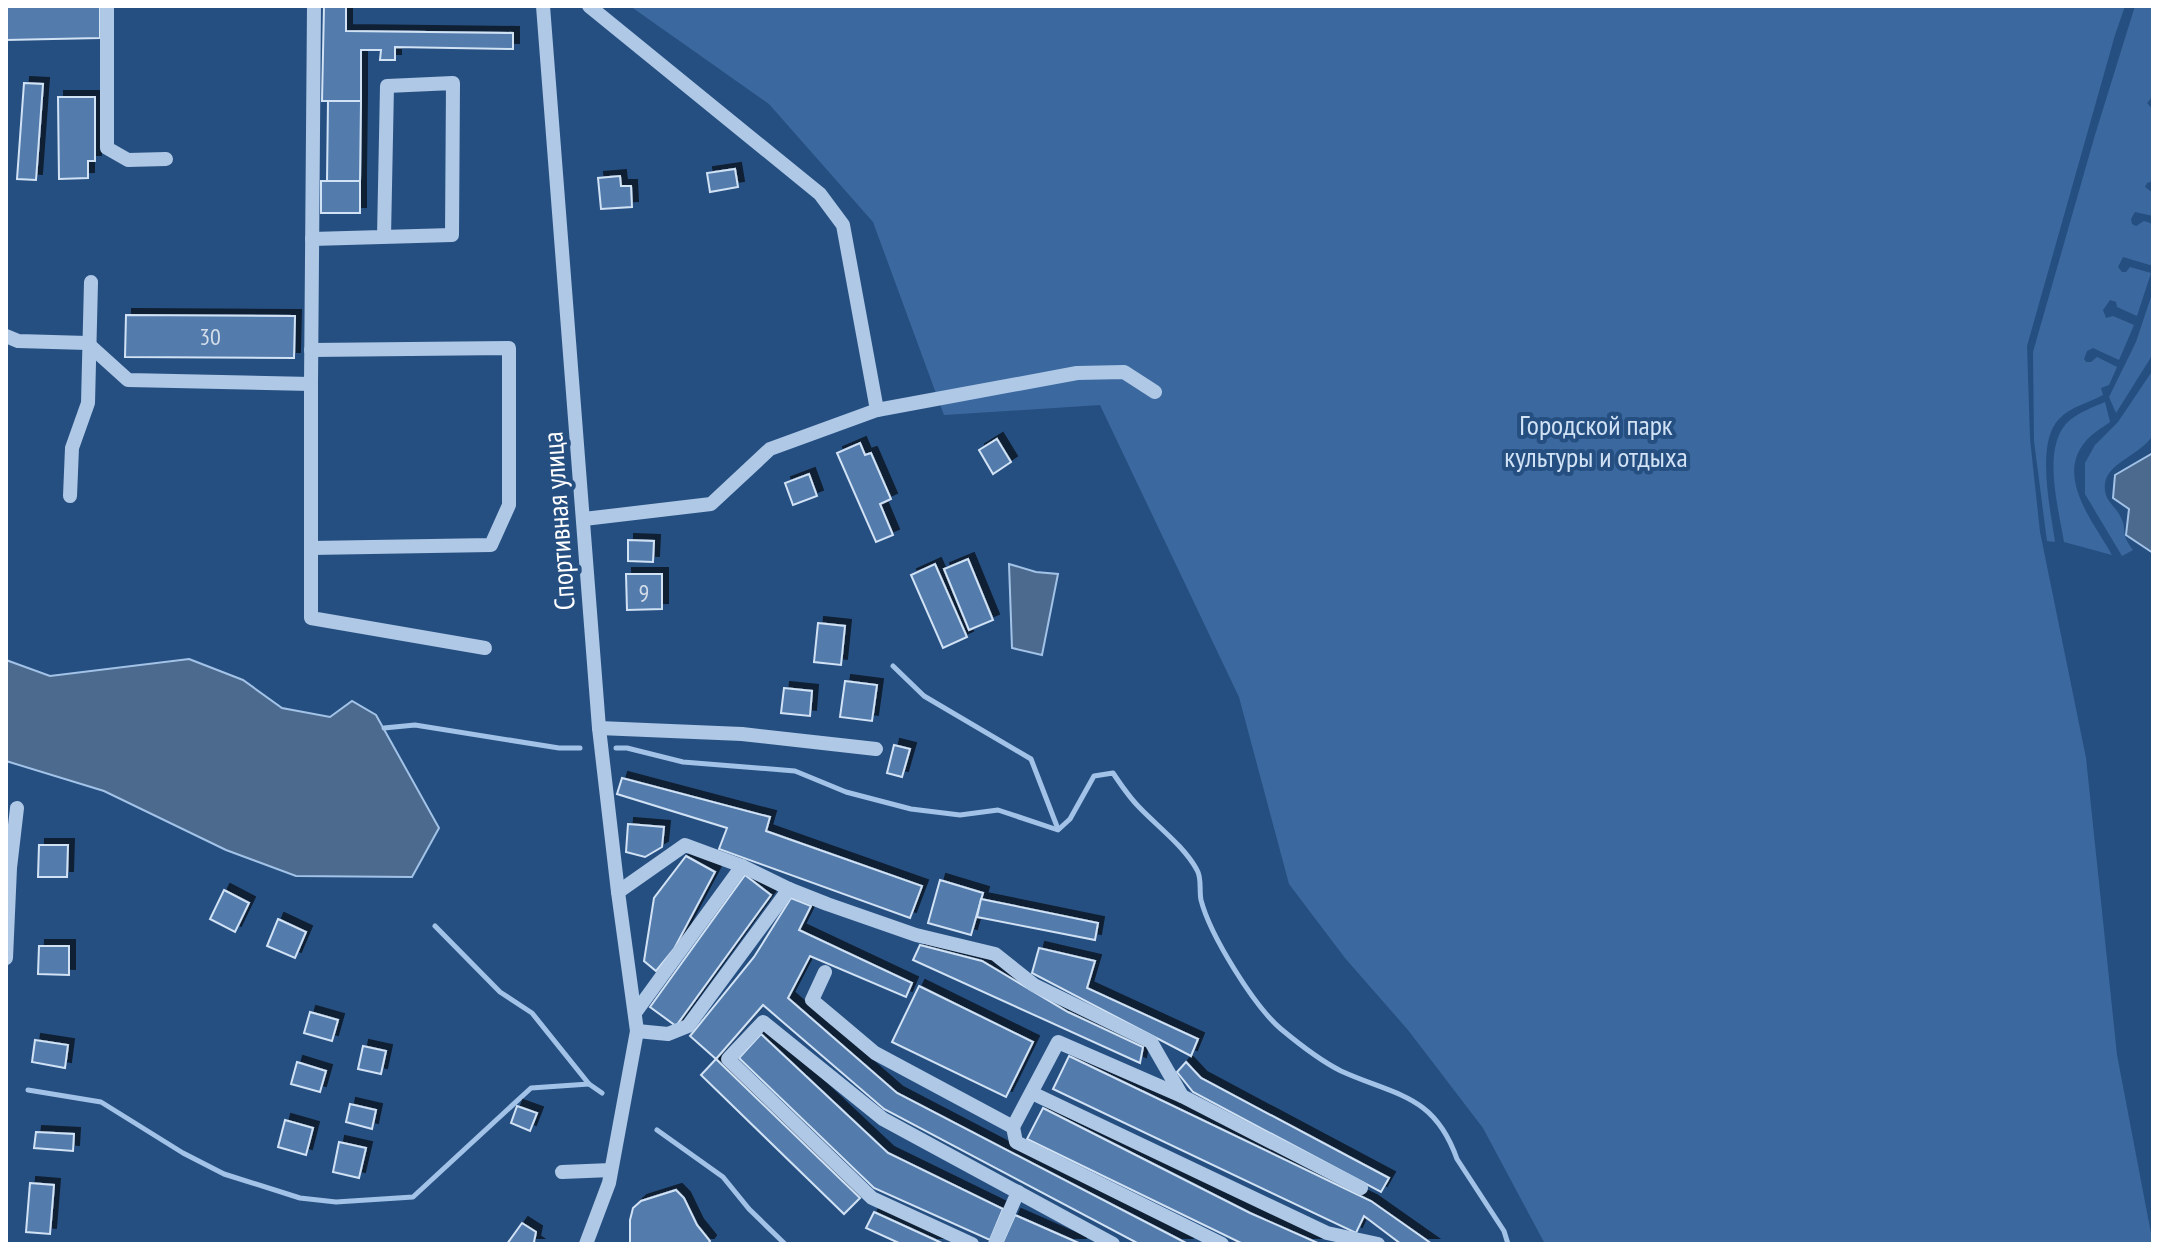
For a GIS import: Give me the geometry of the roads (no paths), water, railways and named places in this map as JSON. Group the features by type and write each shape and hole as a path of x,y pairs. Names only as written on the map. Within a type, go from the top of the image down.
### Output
{"street":[{"path":"107,6 107,148 128,160 166,159"},
{"path":"314,6 311,618 485,648"},
{"name":"Спортивная улица","path":"543,6 599,728 637,1031 611,1170 586,1244"},
{"path":"589,6 820,194 843,225 877,410"},
{"path":"312,239 384,237 452,235 453,83 387,86 384,237"},
{"path":"70,496 72,448 88,403 87,343 91,282"},
{"path":"6,336 18,341 87,343 128,380 311,384"},
{"path":"311,350 509,348 509,505 491,545 311,548"},
{"path":"584,519 711,504 770,449 877,410 1077,373 1124,372 1155,392"},
{"path":"599,728 742,734 876,749"},
{"path":"6,958 8,868 17,808"},
{"path":"618,892 685,845 742,866 789,889 916,935 995,954 1034,985 1151,1042 1182,1096"},
{"path":"635,1013 742,866"},
{"path":"637,1031 668,1034 688,1026 789,889"},
{"path":"825,972 812,1000 875,1053 1013,1127"},
{"path":"972,1244 872,1198 728,1059 763,1022 883,1119 1113,1244"},
{"path":"1222,1244 1016,1142 1013,1127 1058,1042 1182,1096 1361,1188"},
{"path":"1032,1093 1327,1233 1378,1244"},
{"path":"562,1172 611,1170"},
{"path":"995,1244 1018,1192"}],"waterway":[{"path":"893,666 924,696 1031,759 1058,829"},
{"path":"384,728 415,725 559,748 580,748"},
{"path":"616,748 683,762 795,771 846,792 911,809 960,815 998,810 1058,830 1070,819 1094,776 1113,773 1135,803 1192,861 1199,873 1201,900 1206,915 1223,950 1258,1004 1281,1029 1333,1067 1396,1093 1425,1109 1448,1138 1457,1159 1504,1231 1508,1244"},
{"path":"435,926 500,992 532,1013 589,1084 602,1093"},
{"path":"28,1090 101,1102 183,1153 224,1174 300,1198 336,1202 413,1197 531,1088 589,1084"},
{"path":"657,1130 723,1177 749,1209 785,1244"}],"park label":[{"name":"Городской парк культуры и отдыха","path":"1596,440"}]}
